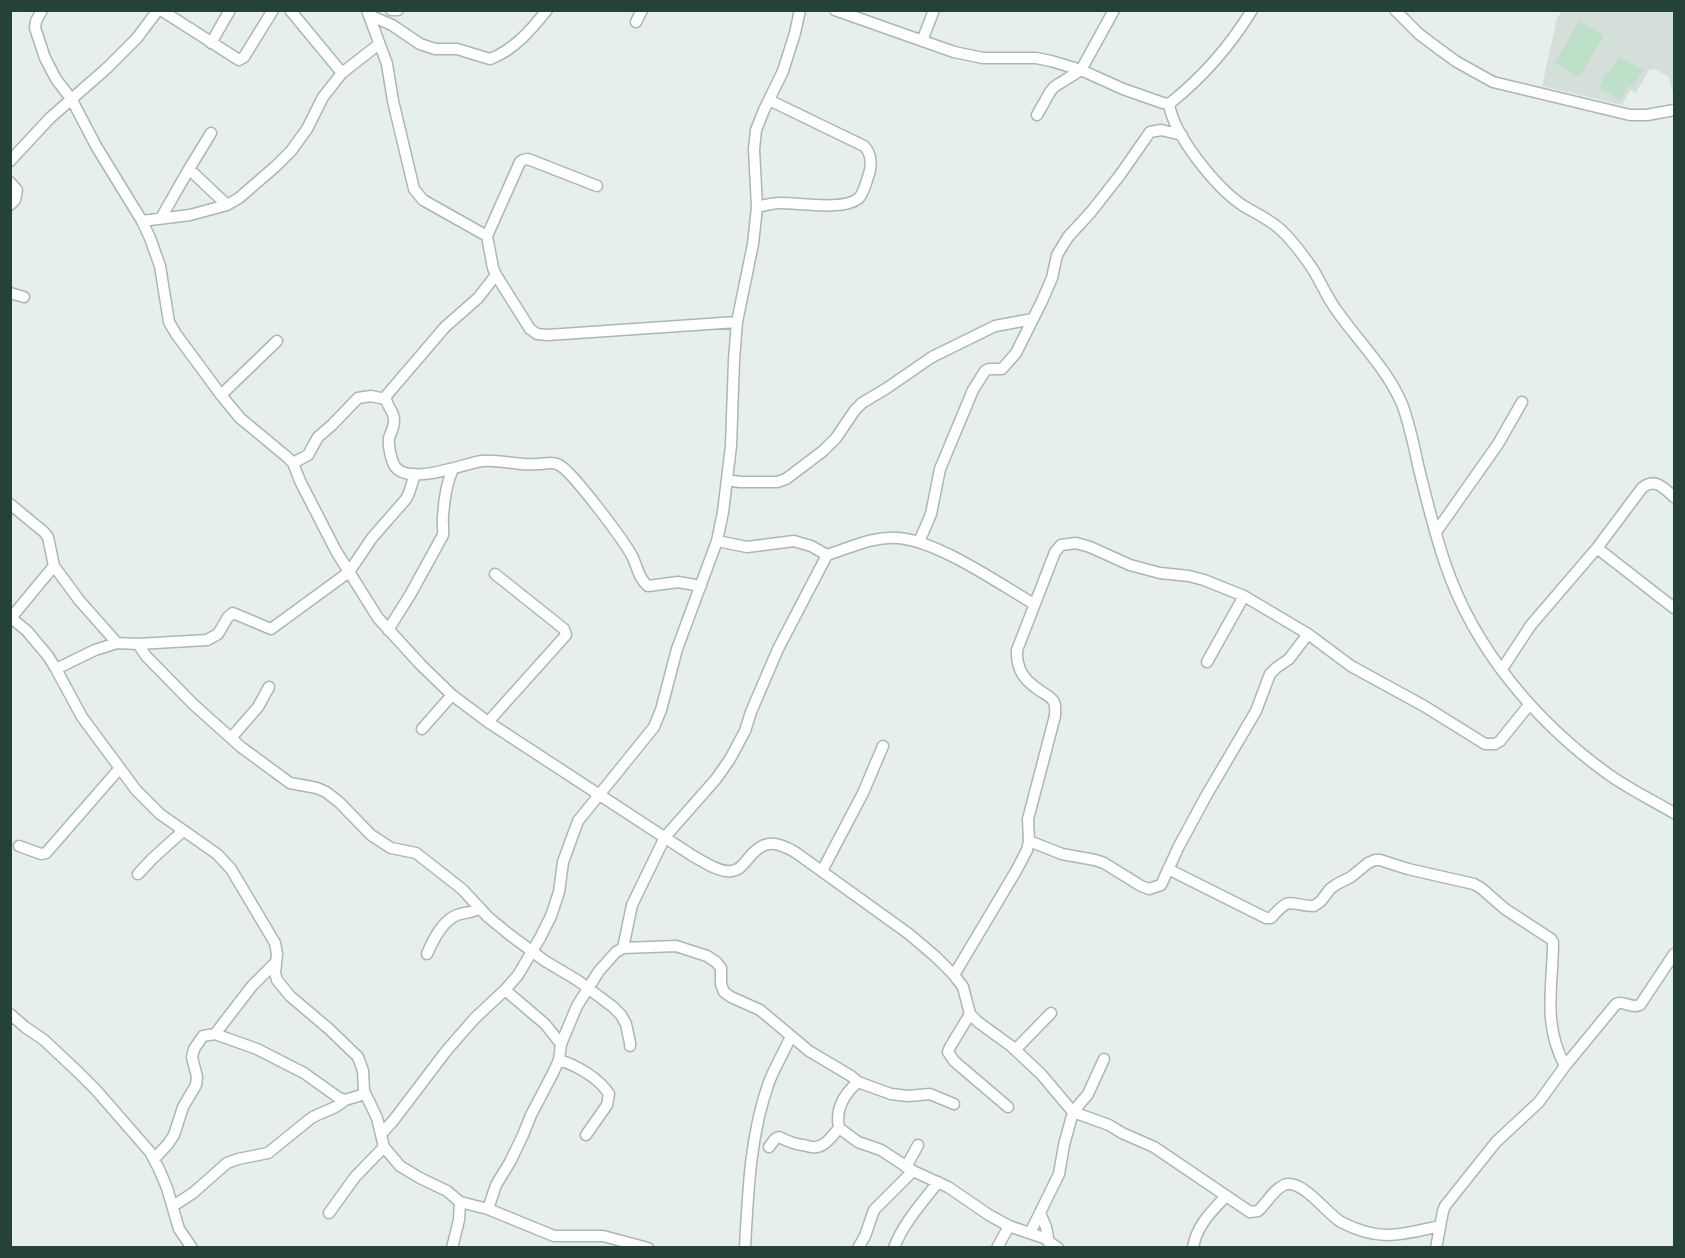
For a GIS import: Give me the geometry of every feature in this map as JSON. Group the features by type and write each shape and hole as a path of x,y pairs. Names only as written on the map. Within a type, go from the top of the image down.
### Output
{"street":[{"path":"42,10 35,28 39,42 56,79 72,100 96,146 142,221 156,252 170,322 176,334 240,418 293,463 315,512 378,618 452,695 488,722 693,856 724,871 732,872 739,869 754,850 762,845 772,843 784,846 909,934 954,975 963,987 970,1014 1041,1074 1073,1112 1109,1125 1154,1147 1250,1212 1263,1207 1284,1185 1293,1185 1307,1192 1341,1222 1373,1234 1390,1236 1440,1226"},
{"path":"10,162 50,118 137,38 160,10 239,60 242,59 273,10"},
{"path":"211,43 230,10"},
{"path":"290,10 342,73"},
{"path":"391,10 393,12 398,10"},
{"path":"368,13 392,25 420,45 435,49 457,49 490,59 508,51 523,38 547,10"},
{"path":"636,22 642,10"},
{"path":"381,1134 454,1042 519,975 551,916 559,892 563,862 578,821 654,727 661,710 677,649 717,541 727,480 733,419 737,322 753,244 757,207 754,149 756,130 783,71 800,10"},
{"path":"835,10 954,52 983,58 1036,58 1081,70 1123,89 1169,104 1207,70 1241,28 1252,10"},
{"path":"922,41 934,10"},
{"path":"1037,115 1054,87 1081,70 1114,10"},
{"path":"1395,10 1419,34 1439,49 1464,67 1493,82 1630,115 1647,115 1674,110"},
{"path":"368,13 387,64 393,101 414,189 423,200 487,236"},
{"path":"142,221 190,215 227,205 239,198 291,151 323,97 342,73 379,44"},
{"path":"757,207 777,203 845,204 860,196 870,171 870,154 864,146 769,100"},
{"path":"1169,104 1182,135 1203,168 1229,195 1280,228 1312,268 1336,311 1380,366 1401,402 1446,566 1477,634 1529,705 1567,741 1608,774 1674,813"},
{"path":"919,542 931,514 940,469 973,390 985,371 1000,370 1016,353 1052,278 1057,255 1068,237 1120,175 1150,132 1161,130 1182,135"},
{"path":"161,218 212,134"},
{"path":"597,186 528,159 520,162 487,236 496,275 530,329 537,334 574,334 737,322"},
{"path":"189,169 227,205"},
{"path":"10,182 18,190 15,200 10,205"},
{"path":"496,275 478,298 446,327 387,393 385,399 394,416 389,439 394,465 409,475 453,469 483,461 558,465 610,524 633,558 643,582 648,586 678,582 700,586"},
{"path":"10,292 24,297"},
{"path":"727,480 777,482 786,479 836,438 858,405 932,357 995,326 1033,319"},
{"path":"221,395 277,341"},
{"path":"293,463 310,453 318,437 354,400 371,396 385,399"},
{"path":"1436,532 1498,444 1522,402"},
{"path":"388,630 443,536 442,519 446,487 453,469"},
{"path":"56,669 117,643 207,640 218,634 233,613 271,629 349,572 372,538 406,499 415,474"},
{"path":"1502,669 1531,625 1597,548 1646,485 1659,484 1674,497"},
{"path":"10,504 48,537 54,566 117,643"},
{"path":"623,948 632,905 665,837 730,759 745,731 754,703 778,649 827,555 869,540 897,538 919,542 960,561 1034,604"},
{"path":"717,541 747,547 794,541 811,546 827,555"},
{"path":"954,975 1027,850 1028,819 1055,716 1054,701 1022,675 1018,667 1017,650 1059,546 1076,543 1137,568 1189,576 1244,596 1308,634 1351,666 1424,706 1485,744 1496,744 1500,741 1529,705"},
{"path":"1597,548 1674,608"},
{"path":"54,566 11,618 38,643 56,669 82,717 136,790 160,814 217,854 231,869 275,943 278,954 275,973 282,988 358,1058 363,1071 362,1083 365,1094 377,1118 384,1147 393,1159 408,1172 454,1195 460,1202 477,1205 554,1236 603,1236 648,1248"},
{"path":"488,722 566,635 564,629 495,574"},
{"path":"1206,662 1244,596"},
{"path":"1029,841 1062,854 1104,863 1149,889 1161,885 1206,796 1256,711 1270,674 1289,659 1308,634"},
{"path":"138,644 151,662 241,747 291,783 326,792 381,842 391,848 416,853 462,889 510,935 588,988 621,1015 629,1034 630,1047"},
{"path":"231,738 258,707 268,687"},
{"path":"422,729 452,695"},
{"path":"822,871 863,794 883,746"},
{"path":"19,846 41,854 46,853 120,768"},
{"path":"138,874 183,831"},
{"path":"1168,869 1266,918 1270,918 1280,907 1292,902 1314,906 1330,889 1352,877 1375,860 1474,884 1487,892 1504,909 1553,942 1550,1001 1552,1032 1558,1053 1565,1066"},
{"path":"427,954 443,927 453,917 474,912 480,908"},
{"path":"488,1209 496,1185 510,1162 531,1115 551,1079 559,1060 561,1044 577,1006 607,960 623,948 676,946 707,957 721,968 724,992 760,1010 809,1051 858,1082 891,1094 930,1095 954,1104"},
{"path":"1436,1248 1443,1212 1450,1199 1496,1142 1539,1102 1616,1004 1621,1002 1640,1005 1674,954"},
{"path":"215,1034 252,986 276,962"},
{"path":"505,990 545,1024 561,1044"},
{"path":"1015,1050 1051,1013"},
{"path":"10,1014 44,1040 96,1090 154,1159 173,1206 179,1229 192,1248"},
{"path":"970,1014 948,1052 954,1061 1008,1107"},
{"path":"154,1159 174,1135 183,1107 193,1093 197,1077 192,1057 203,1036 215,1034 257,1049 304,1072 335,1096 345,1100"},
{"path":"745,1248 747,1200 758,1122 769,1082 791,1036"},
{"path":"1030,1233 1059,1174 1073,1112 1088,1094 1104,1059"},
{"path":"559,1060 577,1067 609,1094 608,1105 586,1136"},
{"path":"858,1082 848,1091 839,1108 837,1118 839,1128 858,1142 886,1153 909,1169 938,1182 976,1208 1009,1226 1044,1238 1054,1245"},
{"path":"173,1206 193,1193 227,1163 268,1153 315,1115 334,1109 345,1100 365,1094"},
{"path":"769,1147 779,1137 796,1145 820,1147 839,1128"},
{"path":"858,1248 874,1210 909,1169 918,1145"},
{"path":"329,1213 355,1177 384,1147"},
{"path":"894,1248 903,1231 938,1182"},
{"path":"1194,1248 1196,1234 1204,1220 1226,1196"},
{"path":"452,1248 459,1220 460,1202"},
{"path":"1040,1213 1054,1245"},
{"path":"997,1248 1009,1226"}],"shaded area":[{"path":"1562,11 1674,11 1674,99 1669,77 1655,69 1649,70 1636,93 1630,90 1622,105 1542,86 1557,18"}],"green space":[{"path":"1579,21 1604,36 1579,77 1555,63"},
{"path":"1619,57 1643,70 1633,87 1628,85 1621,100 1599,88 1606,73 1609,74"}]}
